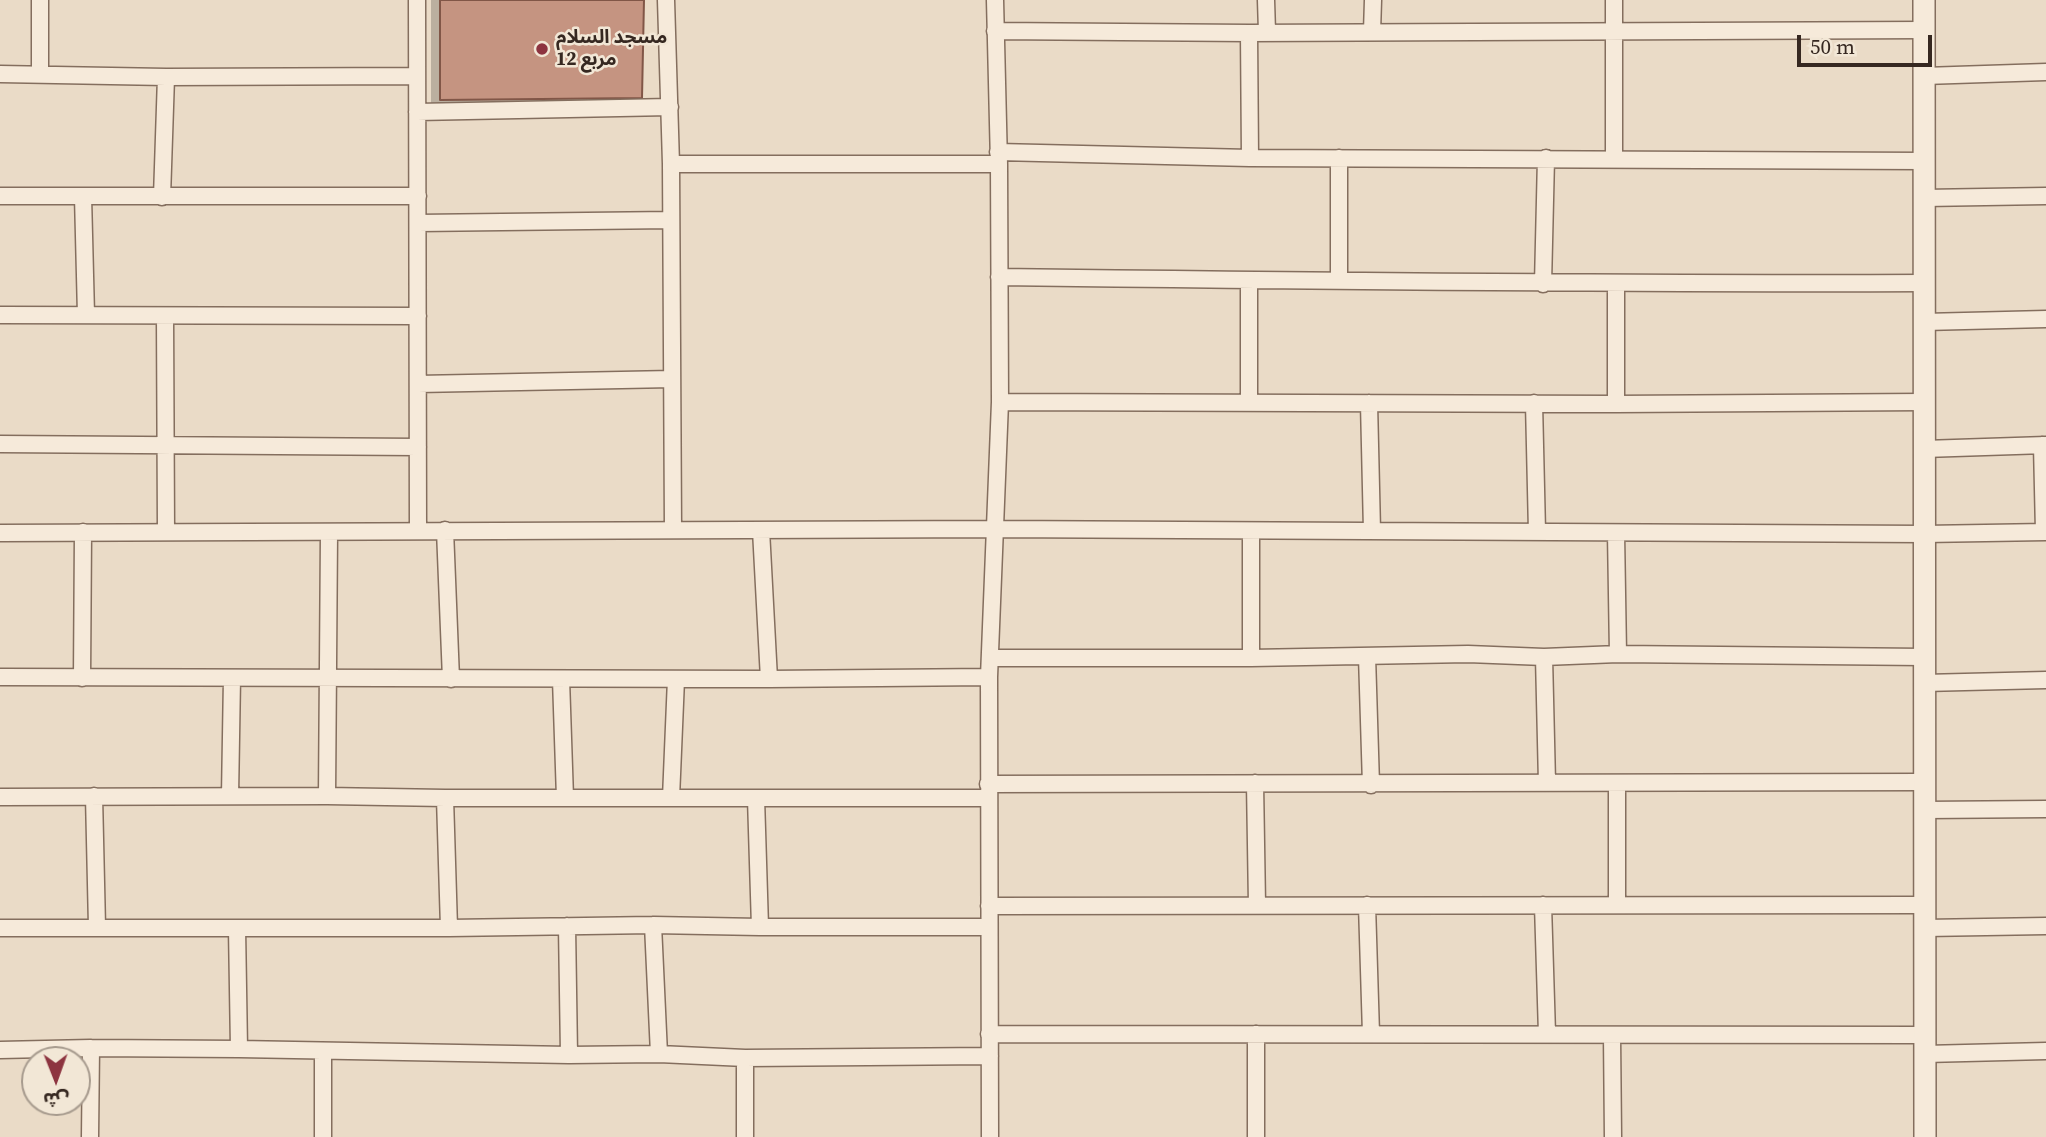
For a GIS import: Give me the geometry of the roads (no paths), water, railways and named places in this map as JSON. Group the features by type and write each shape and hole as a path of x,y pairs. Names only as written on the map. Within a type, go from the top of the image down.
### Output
{"street":[{"path":"40,0 40,74"},
{"path":"417,0 418,530"},
{"path":"666,0 671,164 674,530"},
{"path":"990,1137 989,658 1000,402 995,0"},
{"path":"1266,0 1267,32"},
{"path":"1372,32 1373,0"},
{"path":"1614,0 1614,159"},
{"path":"1924,0 1925,1137"},
{"path":"995,31 1250,33 1924,30"},
{"path":"1250,33 1250,158"},
{"path":"1924,76 2046,72"},
{"path":"0,74 166,77 417,76"},
{"path":"162,197 166,77"},
{"path":"418,112 670,107"},
{"path":"671,164 998,158 1924,160"},
{"path":"1339,158 1339,279"},
{"path":"1544,284 1546,158"},
{"path":"0,196 418,196"},
{"path":"83,196 86,315"},
{"path":"1924,198 2046,196"},
{"path":"418,223 671,220"},
{"path":"999,277 1249,281 1339,279 1544,284 1924,284"},
{"path":"1249,281 1249,402"},
{"path":"1616,284 1616,404"},
{"path":"0,316 418,316"},
{"path":"165,316 166,532"},
{"path":"1924,322 2046,319"},
{"path":"418,384 672,379"},
{"path":"1000,402 1924,402"},
{"path":"1369,403 1372,531"},
{"path":"1534,403 1537,532"},
{"path":"0,444 418,447"},
{"path":"0,533 996,529 1924,534 2045,532 2044,445 1924,449"},
{"path":"444,530 451,679"},
{"path":"761,530 769,679"},
{"path":"1251,531 1251,658"},
{"path":"82,678 83,532"},
{"path":"327,796 329,533"},
{"path":"1616,533 1618,654"},
{"path":"989,658 1251,658 1468,654 1544,657 1618,654 1924,657"},
{"path":"1367,656 1371,785"},
{"path":"1544,657 1547,783"},
{"path":"0,677 989,677"},
{"path":"230,796 232,678"},
{"path":"561,679 565,798"},
{"path":"671,798 676,679"},
{"path":"1924,684 2046,680"},
{"path":"0,797 756,798 1255,783 1371,785 1924,782"},
{"path":"1255,783 1257,905"},
{"path":"1617,783 1617,905"},
{"path":"94,796 97,927"},
{"path":"445,798 449,928"},
{"path":"756,798 760,928"},
{"path":"1925,810 2046,809"},
{"path":"1367,905 1371,1034"},
{"path":"1543,905 1547,1034"},
{"path":"989,906 1924,905"},
{"path":"0,928 653,925 760,928 989,927"},
{"path":"653,925 659,1054"},
{"path":"567,926 569,1055"},
{"path":"1925,928 2046,926"},
{"path":"237,928 239,1049"},
{"path":"989,1034 1612,1035 2046,1051"},
{"path":"1256,1034 1256,1137"},
{"path":"1612,1035 1612,1137"},
{"path":"91,1048 659,1054 746,1058 989,1056"},
{"path":"0,1050 21,1050"},
{"path":"323,1051 323,1137"},
{"path":"745,1137 746,1058"},
{"path":"90,1116 90,1137"}],"place":[{"name":"مسجد السلام مربع 12","path":"542,49"}]}
